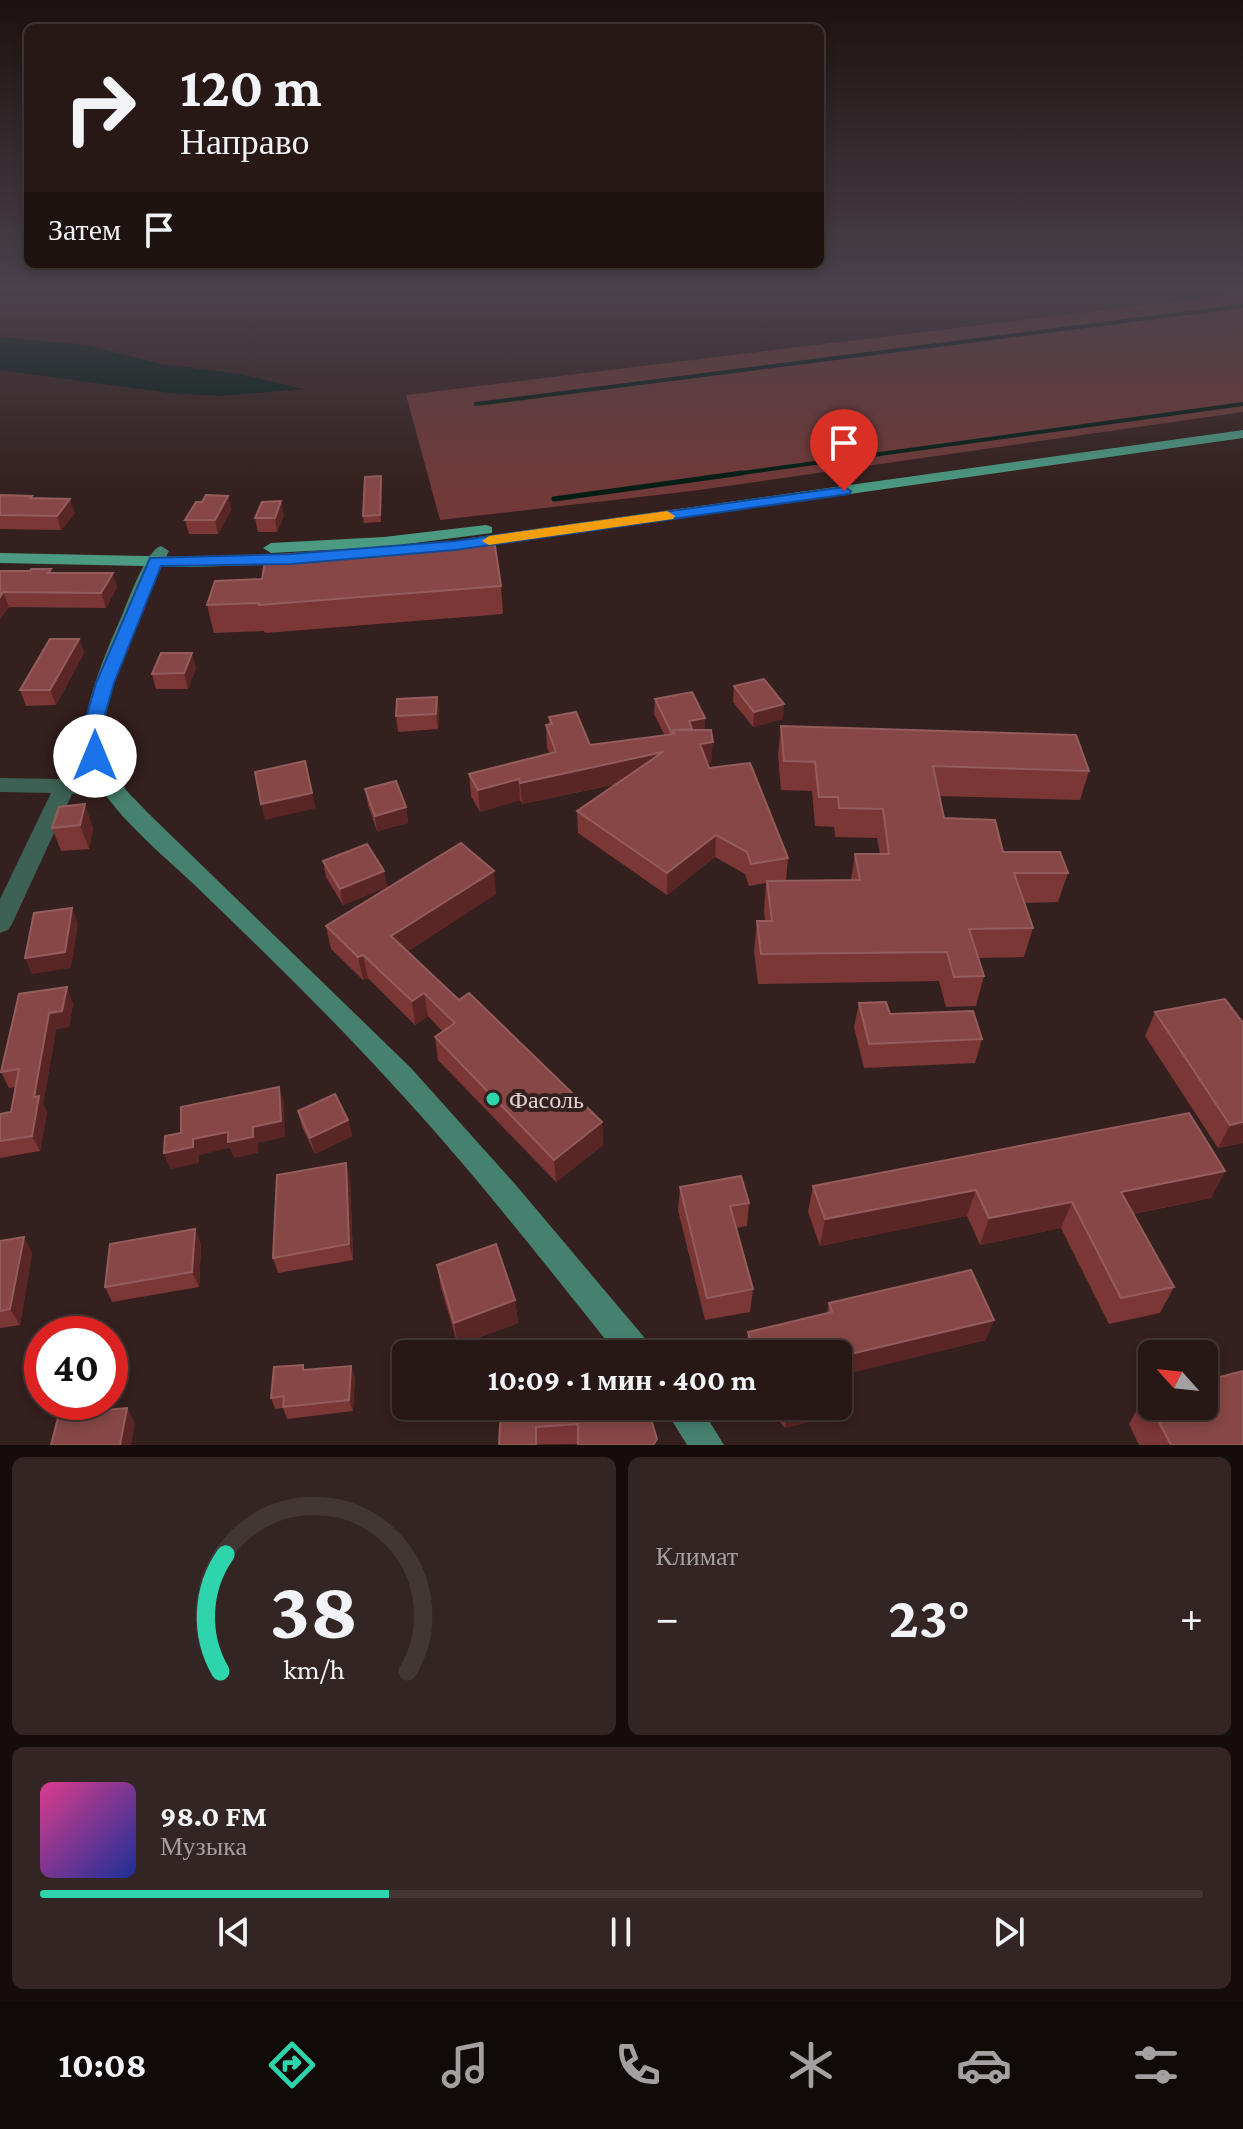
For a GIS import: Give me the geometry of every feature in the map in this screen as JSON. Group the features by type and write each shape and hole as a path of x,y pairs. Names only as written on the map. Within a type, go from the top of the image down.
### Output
{"main road":[{"path":"0,547 158,556 452,535 1243,424"},
{"path":"0,558 306,558 455,546 1243,434"}],"street":[{"path":"158,556 105,683 95,718 95,756 114,788 367,1039 466,1148 626,1340"},
{"path":"0,924 65,787 93,739"},
{"path":"0,785 114,788"},
{"path":"690,1420 707,1445"}],"shaded area":[{"path":"722,356 1243,356 1243,412 692,491 440,520 406,395"}],"water":[{"path":"0,356 132,356 161,364 240,374 303,389 221,396 170,393 0,370"}],"building":[{"path":"381,476 380,515 363,516 365,477"},
{"path":"0,495 70,499 57,516 0,515"},
{"path":"206,495 228,496 215,520 185,520 196,502 202,502"},
{"path":"281,501 275,518 255,518 262,502"},
{"path":"494,539 501,586 259,605 207,605 215,581 262,579 266,556"},
{"path":"51,569 48,573 113,573 101,593 3,592 0,597 0,571"},
{"path":"50,639 79,639 50,690 20,690"},
{"path":"161,653 192,653 184,673 152,674"},
{"path":"764,679 784,704 754,712 734,686"},
{"path":"692,692 705,718 689,721 692,729 673,730 672,734 655,699"},
{"path":"437,697 436,714 396,716 397,699"},
{"path":"576,712 590,745 675,734 673,730 711,730 713,742 700,744 709,768 750,763 788,858 751,864 747,852 716,835 667,873 577,811 663,752 520,783 519,779 478,790 469,774 556,752 546,725 552,724 549,717"},
{"path":"781,726 1076,735 1089,771 933,766 944,818 995,820 1003,852 1060,852 1068,873 1014,873 1033,928 969,929 984,976 954,977 947,952 761,954 757,921 772,921 767,881 860,880 855,854 889,854 883,809 839,808 838,797 819,797 815,762 784,761"},
{"path":"305,761 312,793 261,804 255,772"},
{"path":"396,781 406,807 375,816 365,789"},
{"path":"85,804 80,825 52,828 59,807"},
{"path":"461,843 494,871 391,936 459,1000 469,993 602,1122 554,1160 435,1037 455,1023 424,993 412,1001 363,955 358,957 326,926"},
{"path":"367,844 384,871 340,889 323,861"},
{"path":"72,908 65,952 25,958 34,913"},
{"path":"67,987 62,1011 49,1013 34,1097 39,1096 32,1136 0,1141 0,1114 11,1112 19,1069 1,1072 19,994"},
{"path":"1225,999 1243,1023 1243,1122 1230,1125 1155,1012"},
{"path":"886,1002 890,1014 973,1011 982,1039 869,1044 859,1003"},
{"path":"279,1087 281,1121 253,1127 253,1137 228,1142 228,1132 193,1139 193,1147 164,1153 165,1136 181,1133 181,1107"},
{"path":"335,1094 348,1120 310,1138 298,1111"},
{"path":"1189,1113 1225,1171 1121,1192 1174,1287 1121,1298 1072,1202 989,1218 976,1190 825,1219 813,1186"},
{"path":"346,1163 349,1244 273,1258 277,1175"},
{"path":"741,1176 749,1203 730,1206 753,1289 707,1298 680,1187"},
{"path":"195,1229 192,1272 105,1287 110,1244"},
{"path":"24,1237 10,1309 0,1311 0,1241"},
{"path":"496,1244 515,1300 454,1323 437,1265"},
{"path":"971,1270 994,1320 852,1354 852,1340 750,1340 748,1332 832,1312 829,1303"},
{"path":"303,1365 303,1370 351,1366 349,1400 283,1407 284,1396 271,1398 274,1367"},
{"path":"1243,1371 1243,1445 1171,1445 1158,1420 1218,1420 1218,1377"},
{"path":"57,1420 125,1420 120,1445 51,1445"},
{"path":"500,1420 651,1420 657,1439 653,1445 578,1445 578,1424 536,1427 536,1445 499,1445"}],"waterway":[{"path":"476,404 848,356"},
{"path":"727,475 1243,404"},
{"path":"554,499 742,473"}],"slow traffic":[{"path":"489,541 667,516"}],"place":[{"name":"Фасоль","path":"493,1099"}],"route":[{"path":"95,756 95,718 105,683 155,561 291,559 455,546 844,491"}]}
